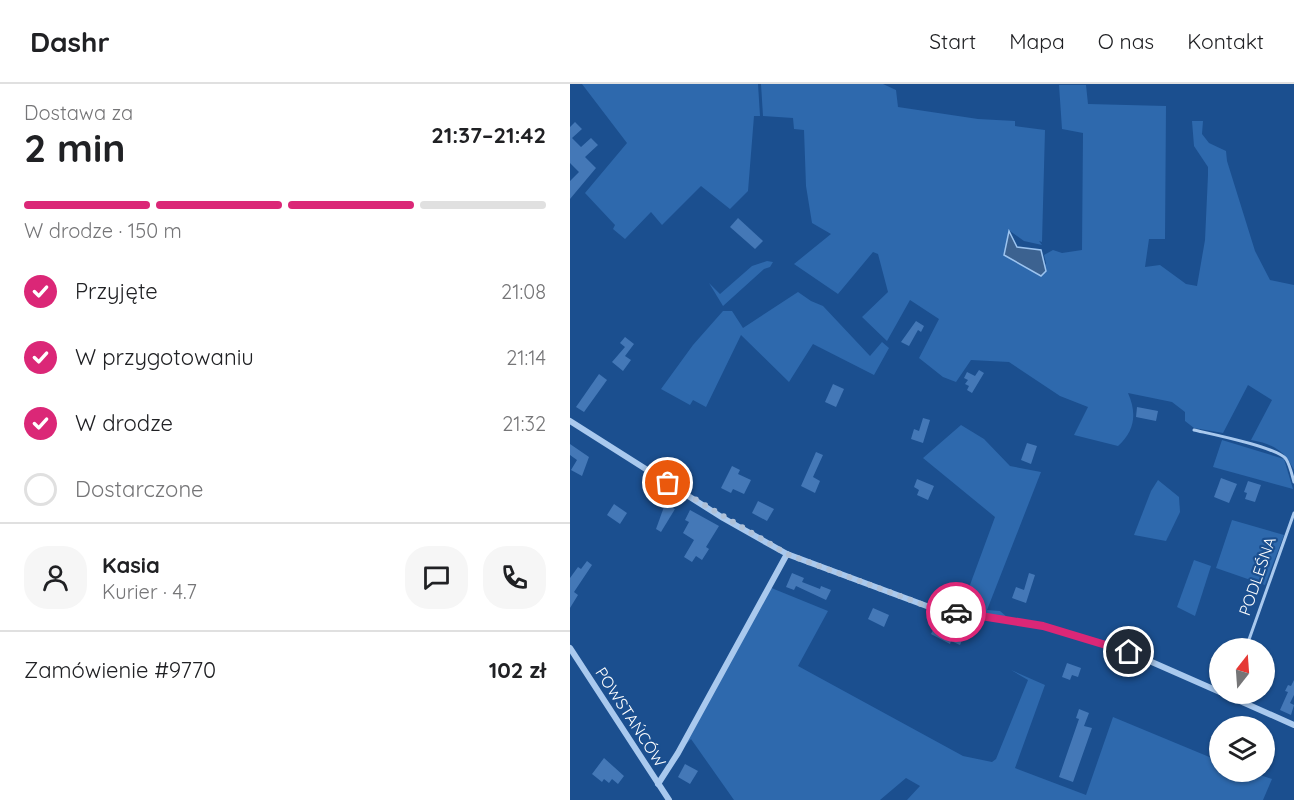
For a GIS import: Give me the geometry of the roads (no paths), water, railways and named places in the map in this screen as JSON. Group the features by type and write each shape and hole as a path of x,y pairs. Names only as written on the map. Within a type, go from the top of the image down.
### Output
{"street":[{"path":"570,421 714,512 787,554 932,608 1043,626 1129,652 1209,688"},
{"path":"658,784 678,753 787,554"},
{"name":"POWSTAŃCÓW","path":"570,648 669,800"},
{"path":"1249,704 1294,725"}],"lane":[{"path":"1194,430 1238,440 1279,454 1286,459 1294,482"},
{"name":"PODLEŚNA","path":"1250,638 1294,513"}]}
